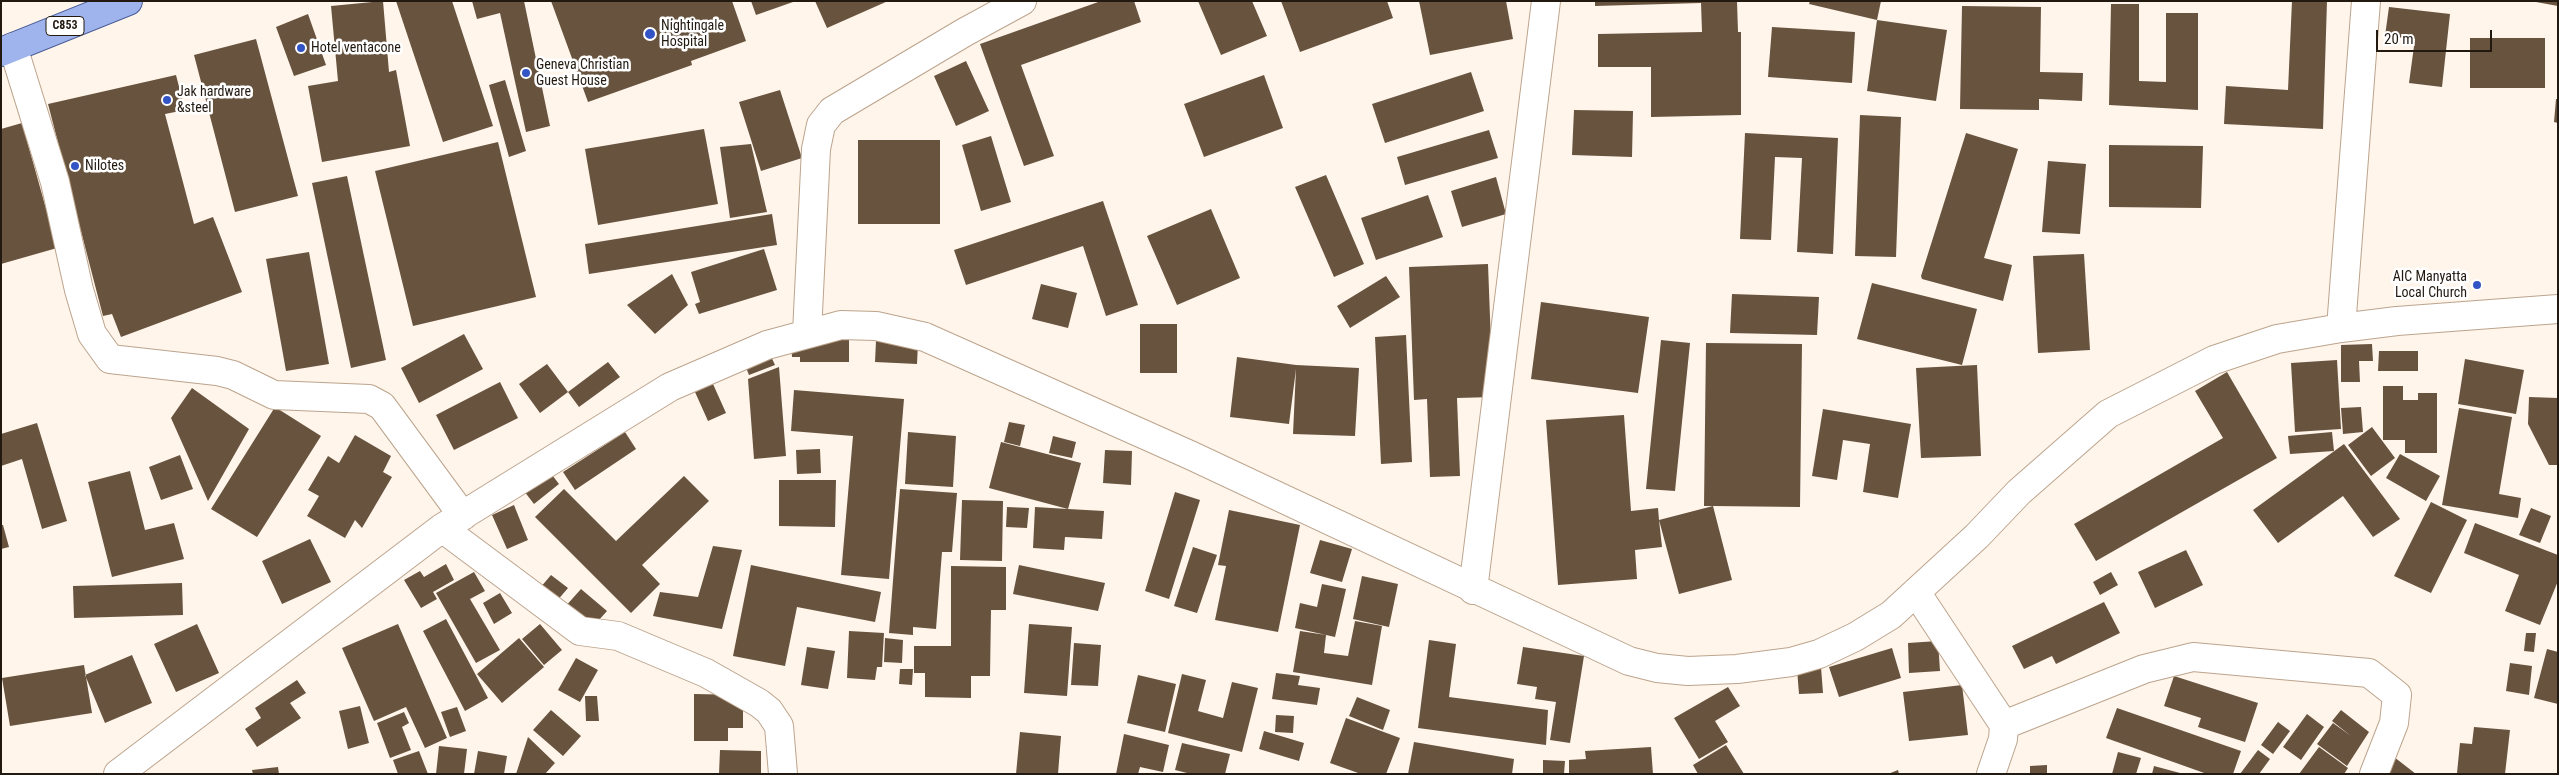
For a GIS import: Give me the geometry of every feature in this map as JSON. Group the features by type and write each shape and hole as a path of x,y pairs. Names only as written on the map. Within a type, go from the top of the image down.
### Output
{"main road":[{"name":"C853","path":"7,49 128,1"}],"street":[{"path":"807,333 816,150 821,125 832,112 1022,1"},
{"path":"1473,590 1546,1"},
{"path":"2341,328 2366,1"},
{"path":"7,49 55,182 79,290 92,334 110,359 217,371 233,375 274,395 370,399 382,406 452,522 580,631 618,636 706,673 769,711 780,726 783,774"},
{"path":"118,774 452,522 670,387 766,345 841,325 876,326 925,337 1190,455 1473,590 1629,661 1657,668 1688,671 1737,669 1782,664 1819,654 1855,637 1891,615 1977,536 2019,492 2108,414 2214,360 2277,339 2341,328 2397,321 2558,309"},
{"path":"1916,592 2004,725 2002,739 1991,774"},
{"path":"2004,725 2144,669 2193,657 2368,673 2397,695 2394,723 2374,774"}],"building":[{"path":"383,1 389,72 396,70 410,146 322,162 308,86 338,81 331,6"},
{"path":"396,1 452,1 493,126 443,142"},
{"name":"Geneva Christian Guest House","path":"472,1 524,1 550,126 526,132 500,13 477,19"},
{"name":"Nightingale Hospital","path":"551,1 732,1 746,41 691,61 692,65 588,102"},
{"path":"751,1 793,1 793,2 756,15"},
{"path":"815,1 888,1 827,28"},
{"path":"1101,1 1134,1 1141,22 1021,65 1054,156 1024,166 980,44"},
{"path":"1198,1 1252,1 1267,36 1221,55"},
{"path":"1281,1 1387,1 1393,18 1300,52"},
{"path":"1419,1 1506,1 1513,39 1430,55"},
{"path":"1595,1 1737,1 1738,32 1741,32 1741,115 1651,117 1651,67 1598,67 1598,34 1702,32 1701,3 1595,6"},
{"path":"1810,1 1881,1 1877,20 1809,4"},
{"path":"2292,1 2327,1 2323,129 2224,124 2226,86 2288,90"},
{"path":"2558,1 2558,6 2536,2"},
{"path":"2111,4 2139,4 2139,81 2166,82 2166,13 2198,13 2198,110 2109,105"},
{"path":"1962,6 2041,7 2040,72 2083,73 2082,101 2039,99 2039,110 1960,109"},
{"path":"2389,7 2450,14 2442,87 2409,83 2415,39 2385,36"},
{"path":"308,14 326,65 294,76 276,27"},
{"path":"1877,20 1947,30 1936,101 1867,91"},
{"path":"1772,27 1855,32 1852,83 1768,77"},
{"path":"2470,38 2545,38 2545,88 2470,88"},
{"path":"256,39 298,196 235,212 194,55"},
{"path":"966,61 989,111 956,126 934,76"},
{"path":"1471,72 1484,111 1385,143 1372,104"},
{"path":"176,75 185,110 165,114 194,224 213,217 242,292 121,337 112,314 103,316 48,104"},
{"path":"1264,75 1283,128 1204,157 1184,104"},
{"path":"505,80 526,151 509,157 489,85"},
{"path":"780,90 802,158 761,171 739,102"},
{"path":"2556,99 2558,99 2558,123 2554,122"},
{"path":"1574,110 1633,111 1632,157 1572,155"},
{"path":"1860,115 1901,117 1896,257 1855,256"},
{"path":"22,123 57,248 1,264 1,129"},
{"path":"704,129 718,204 598,225 585,149"},
{"path":"1489,130 1498,158 1405,185 1397,157"},
{"path":"1745,133 1838,138 1833,254 1797,252 1802,158 1775,157 1771,240 1740,239"},
{"path":"1966,133 2018,149 1984,258 2012,265 2003,301 1922,279 1921,276"},
{"path":"991,136 1011,202 981,211 962,145"},
{"path":"858,140 940,140 940,224 858,224"},
{"path":"498,142 536,297 413,326 375,171"},
{"path":"751,144 767,212 730,218 720,147"},
{"path":"2109,145 2203,146 2201,208 2109,207"},
{"path":"2048,161 2086,164 2080,234 2042,232"},
{"path":"1326,175 1364,264 1334,277 1295,187"},
{"path":"347,176 386,360 351,368 312,183"},
{"path":"1496,177 1506,214 1462,227 1451,191"},
{"path":"1428,195 1443,237 1376,260 1361,218"},
{"path":"1103,201 1138,305 1106,316 1083,246 966,285 954,250"},
{"path":"1211,209 1240,278 1177,305 1147,236"},
{"path":"772,214 777,245 589,274 585,244"},
{"path":"764,249 777,290 699,314 695,304 700,302 691,272"},
{"path":"309,252 329,364 286,371 266,259"},
{"path":"2084,254 2090,350 2038,353 2033,256"},
{"path":"1488,264 1493,397 1457,398 1460,476 1430,477 1427,399 1414,400 1409,267"},
{"path":"672,274 688,305 655,334 627,305"},
{"path":"1386,276 1400,297 1350,328 1337,306"},
{"path":"1872,283 1977,309 1962,365 1857,339"},
{"path":"1041,284 1077,293 1068,328 1032,319"},
{"path":"1732,294 1819,297 1817,335 1730,333"},
{"path":"1541,302 1649,317 1638,393 1531,379"},
{"path":"1140,324 1177,324 1177,373 1140,373"},
{"path":"464,334 483,369 419,403 401,368"},
{"path":"849,334 849,362 800,362 800,357 792,357 791,342 827,343 827,335"},
{"path":"1406,335 1412,462 1381,464 1375,337"},
{"path":"1661,340 1690,343 1675,491 1646,489"},
{"path":"876,341 918,343 917,364 875,362"},
{"path":"1706,343 1802,344 1800,507 1704,506"},
{"path":"2372,344 2373,361 2359,361 2360,382 2341,382 2341,345"},
{"path":"768,350 775,365 749,375 743,360"},
{"path":"2379,351 2418,351 2418,371 2378,371"},
{"path":"1237,357 1296,365 1359,368 1355,436 1293,434 1296,369 1289,424 1230,417"},
{"path":"2465,359 2524,370 2516,414 2458,404"},
{"path":"2337,360 2341,429 2295,432 2291,363"},
{"path":"608,362 620,377 579,407 568,392"},
{"path":"547,364 568,392 540,413 519,384"},
{"path":"1977,365 1981,456 1921,458 1916,368"},
{"path":"779,367 786,456 754,459 748,379"},
{"path":"2227,372 2277,458 2096,561 2074,524 2223,438 2195,391"},
{"path":"500,382 518,418 454,450 436,415"},
{"path":"713,384 726,413 708,421 695,392"},
{"path":"2383,386 2403,386 2403,400 2418,400 2418,393 2437,393 2437,453 2405,453 2405,440 2383,440"},
{"path":"192,388 249,429 208,501 171,418"},
{"path":"794,390 904,399 889,579 841,575 853,436 791,431"},
{"path":"2529,397 2558,398 2558,465 2549,465 2528,424"},
{"path":"275,407 321,436 257,537 211,509"},
{"path":"2361,407 2363,432 2343,434 2341,408"},
{"path":"2459,408 2512,417 2499,494 2521,498 2518,518 2442,505"},
{"path":"1823,409 1911,424 1898,498 1863,492 1870,444 1843,440 1837,480 1812,476"},
{"path":"1624,415 1631,511 1658,508 1662,547 1635,550 1637,579 1558,585 1546,420"},
{"path":"1009,422 1025,425 1020,446 1004,442"},
{"path":"37,423 67,521 42,529 22,459 1,466 1,434"},
{"path":"2372,427 2395,458 2371,476 2348,445"},
{"path":"625,432 636,449 575,490 563,472"},
{"path":"908,432 956,436 953,487 905,484"},
{"path":"2332,432 2334,451 2290,454 2288,436"},
{"path":"355,435 391,456 383,472 392,477 362,528 355,520 345,538 307,516 319,496 308,490 328,456 339,463"},
{"path":"1053,436 1076,442 1072,458 1049,453"},
{"path":"1001,442 1081,463 1068,509 989,488"},
{"path":"2344,444 2400,519 2373,537 2343,496 2278,543 2253,510"},
{"path":"820,449 821,473 797,474 796,450"},
{"path":"1105,450 1132,451 1131,485 1103,483"},
{"path":"2400,454 2440,476 2426,501 2386,478"},
{"path":"180,455 193,489 161,500 149,467"},
{"path":"130,471 145,530 174,523 184,559 112,577 88,482"},
{"path":"549,471 559,484 534,504 524,491"},
{"path":"684,476 709,501 642,565 660,584 631,613 535,517 564,489 616,541"},
{"path":"779,480 836,480 835,527 779,526"},
{"path":"900,489 957,493 952,552 942,552 936,629 913,627 913,635 889,633"},
{"path":"1175,492 1200,500 1169,599 1145,591"},
{"path":"962,500 1003,501 1002,561 960,560"},
{"path":"2431,502 2467,520 2431,593 2394,576"},
{"path":"514,505 528,540 507,549 492,515"},
{"path":"1713,506 1732,580 1679,594 1659,520"},
{"path":"1007,507 1029,508 1027,528 1006,527"},
{"path":"1035,507 1104,511 1102,539 1065,537 1064,550 1033,548"},
{"path":"2531,508 2551,516 2540,543 2519,535"},
{"path":"1229,510 1300,525 1278,632 1215,620 1226,566 1218,565"},
{"path":"2475,523 2558,555 2558,581 2540,625 2505,611 2519,575 2464,553"},
{"path":"1,525 3,525 9,547 1,549"},
{"path":"310,539 331,582 282,604 262,561"},
{"path":"1320,540 1352,549 1342,582 1310,573"},
{"path":"713,546 742,550 722,629 653,616 660,592 698,597"},
{"path":"1193,547 1217,555 1197,613 1174,606"},
{"path":"2186,550 2203,585 2155,608 2138,572"},
{"path":"446,564 454,580 433,592 437,599 421,608 404,580 420,571 424,577"},
{"path":"751,565 881,592 875,622 797,607 785,666 733,656"},
{"path":"1019,565 1105,583 1098,611 1013,594"},
{"path":"951,566 1006,567 1006,610 991,610 990,676 971,676 971,698 925,697 925,673 914,673 914,646 951,646"},
{"path":"474,572 485,591 470,599 500,650 476,663 436,593"},
{"path":"2111,572 2118,585 2100,595 2093,582"},
{"path":"551,575 568,588 556,602 540,588"},
{"path":"1362,576 1398,584 1389,627 1353,619"},
{"path":"182,583 183,615 74,618 73,586"},
{"path":"1322,584 1346,589 1335,637 1295,628 1300,603 1317,607"},
{"path":"581,589 607,611 590,630 564,608"},
{"path":"500,593 512,613 494,624 483,603"},
{"path":"2104,602 2120,633 2056,664 2052,656 2024,669 2012,646"},
{"path":"446,619 488,698 465,711 423,631"},
{"path":"1355,621 1382,626 1372,685 1293,672 1300,631 1326,635 1324,653 1348,656"},
{"path":"197,624 219,673 176,692 154,644"},
{"path":"398,624 447,738 425,748 406,707 374,721 342,648"},
{"path":"540,624 562,650 544,665 522,639"},
{"path":"1029,624 1072,627 1067,696 1024,693"},
{"path":"849,631 884,633 882,667 877,667 875,680 847,678"},
{"path":"2526,633 2536,633 2534,652 2524,651"},
{"path":"519,638 544,667 502,703 477,674"},
{"path":"885,638 903,640 902,663 884,662"},
{"path":"1429,640 1456,644 1449,697 1548,710 1546,745 1418,728"},
{"path":"1938,641 1940,671 1909,673 1908,643"},
{"path":"1074,643 1101,645 1098,686 1071,685"},
{"path":"807,647 835,651 828,689 801,685"},
{"path":"1523,647 1584,656 1570,743 1550,740 1556,702 1535,699 1537,687 1517,684"},
{"path":"1892,648 1901,678 1839,697 1829,667"},
{"path":"2547,649 2558,652 2558,704 2534,698"},
{"path":"132,655 152,703 105,723 85,675"},
{"path":"576,658 598,670 580,702 558,690"},
{"path":"2510,663 2532,666 2529,695 2506,691"},
{"path":"84,665 92,713 10,726 2,678"},
{"path":"1821,667 1823,693 1799,694 1797,669"},
{"path":"900,669 913,669 912,685 899,684"},
{"path":"1276,673 1300,676 1298,685 1320,688 1317,705 1272,699"},
{"path":"1182,674 1206,680 1198,711 1223,718 1232,682 1258,688 1242,752 1168,733"},
{"path":"1138,675 1176,684 1165,732 1127,723"},
{"path":"2174,676 2258,703 2245,742 2198,727 2201,718 2164,706"},
{"path":"297,680 306,693 290,703 301,718 257,747 245,729 261,718 255,708"},
{"path":"1962,685 1968,735 1909,741 1903,692"},
{"path":"1728,687 1740,706 1715,721 1728,742 1699,759 1674,718"},
{"path":"694,694 743,695 743,728 728,728 728,741 694,741"},
{"path":"585,696 597,696 599,721 586,721"},
{"path":"1357,697 1390,710 1383,730 1349,716"},
{"path":"360,706 369,743 348,749 339,711"},
{"path":"457,707 466,731 450,737 441,712"},
{"path":"2117,708 2241,751 2233,774 2207,774 2106,738"},
{"path":"551,710 581,736 563,756 533,730"},
{"path":"2341,710 2369,732 2347,766 2317,744 2333,723 2351,736 2332,721"},
{"path":"404,712 409,723 402,727 411,750 390,758 377,723"},
{"path":"2307,714 2324,727 2301,760 2283,747"},
{"path":"1276,715 1294,716 1293,733 1275,732"},
{"path":"1346,718 1400,738 1386,774 1361,774 1330,763"},
{"path":"2278,722 2290,731 2273,754 2261,745"},
{"path":"2474,727 2510,730 2505,774 2457,773 2460,743 2472,744"},
{"path":"1264,731 1304,743 1299,761 1259,749"},
{"path":"1020,732 1061,736 1058,774 1016,774"},
{"path":"1124,734 1169,745 1163,772 1140,767 1138,774 1116,774"},
{"path":"528,737 555,763 545,774 516,774"},
{"path":"1414,742 1514,759 1512,774 1408,774"},
{"path":"1182,743 1230,754 1225,774 1191,774 1175,770"},
{"path":"1726,745 1744,774 1698,774 1693,765"},
{"path":"439,746 467,749 464,774 436,774"},
{"path":"1651,747 1653,774 1569,774 1569,760 1586,759 1585,751"},
{"path":"2319,747 2348,768 2344,774 2299,774"},
{"path":"720,750 761,751 761,774 719,774"},
{"path":"2258,750 2270,759 2259,774 2240,774"},
{"path":"419,751 428,774 398,774 393,760"},
{"path":"478,751 507,756 504,774 474,774"},
{"path":"2118,752 2141,758 2136,774 2112,774"},
{"path":"2394,757 2416,774 2381,774"},
{"path":"1543,760 1565,761 1564,774 1543,774"},
{"path":"2047,765 2047,774 2030,774 2030,766"},
{"path":"2154,766 2180,773 2180,774 2152,774"},
{"path":"278,767 279,774 253,774 252,770"},
{"path":"1898,770 1899,774 1888,774"}],"place":[{"name":"Nightingale Hospital","path":"650,34"},
{"name":"Hotel ventacone","path":"301,48"},
{"name":"Geneva Christian Guest House","path":"526,73"},
{"name":"Jak hardware &steel","path":"167,100"},
{"name":"Nilotes","path":"75,166"},
{"name":"AIC Manyatta Local Church","path":"2477,285"}]}
